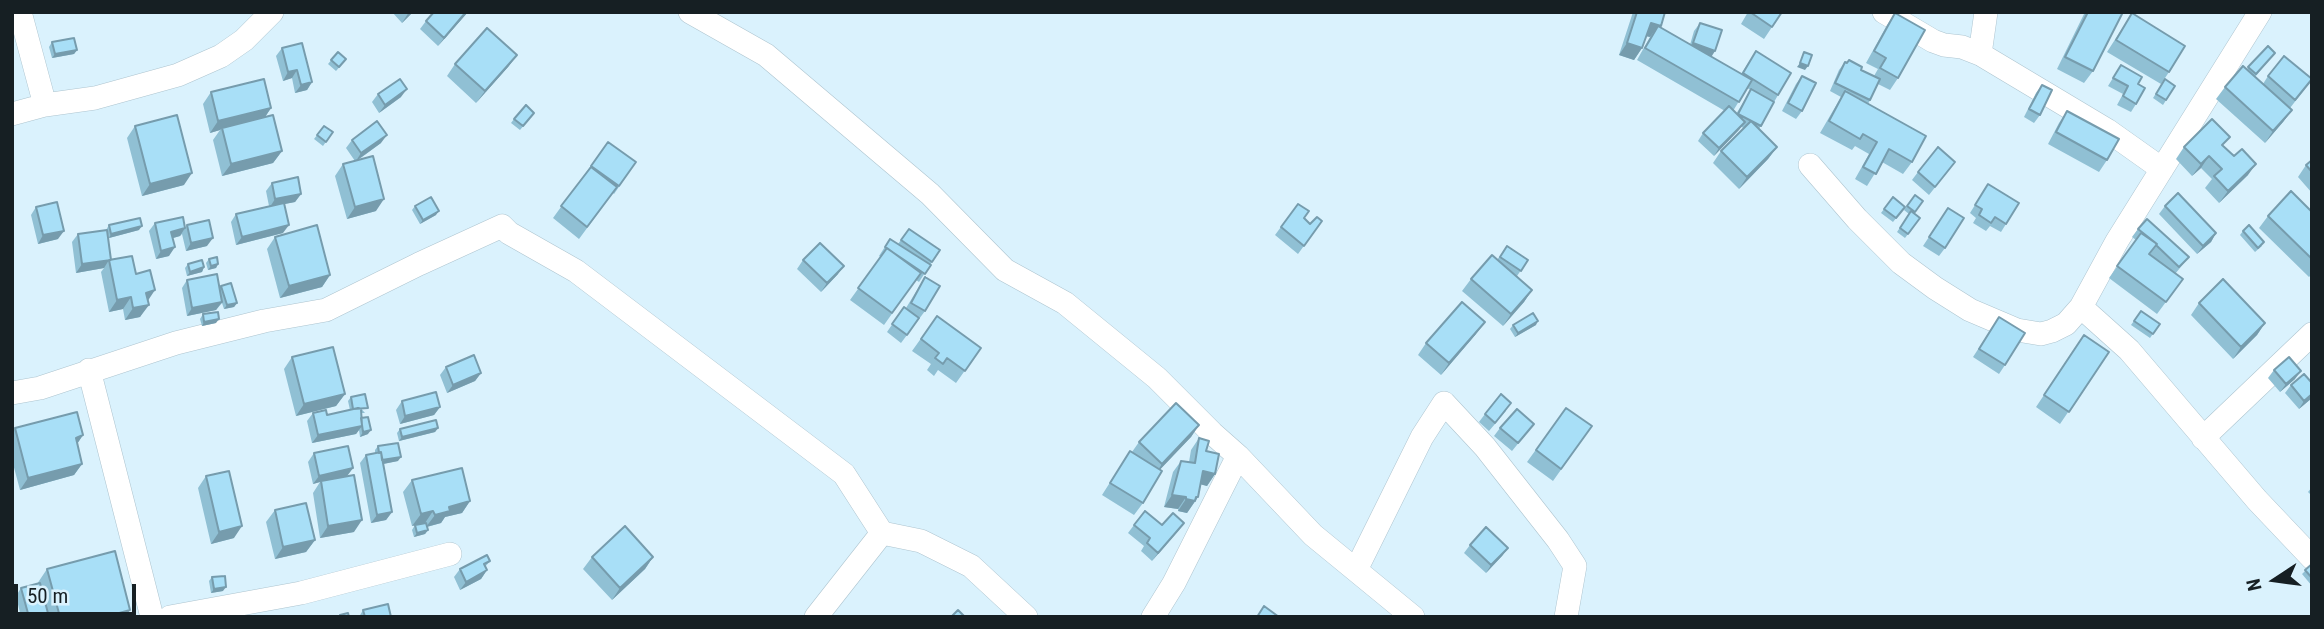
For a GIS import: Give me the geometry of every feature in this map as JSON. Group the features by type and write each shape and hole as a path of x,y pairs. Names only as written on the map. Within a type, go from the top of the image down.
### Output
{"street":[{"path":"20,12 45,105"},
{"path":"12,114 45,105 95,98 178,75 222,56 244,40 272,12"},
{"path":"690,12 766,55 930,194 1004,270 1065,303 1157,378 1238,456 1313,535 1413,617"},
{"path":"1884,12 1933,41 1980,54 2107,130 2162,169"},
{"path":"1980,54 1986,12"},
{"path":"1810,165 1857,219 1901,263 1935,288 1970,310 2017,331 2041,334 2066,324 2081,307 2117,242 2260,12"},
{"path":"12,393 40,388 188,340 264,321 326,310 502,226 509,233 576,271 845,474 882,533 921,541 971,566 1026,617"},
{"path":"2081,307 2129,350 2203,438 2312,558"},
{"path":"2203,438 2312,334"},
{"path":"89,370 152,617"},
{"path":"1356,570 1422,437 1444,403 1485,447 1558,540 1575,566 1566,617"},
{"path":"1153,617 1174,583 1238,456"},
{"path":"816,617 882,533"},
{"path":"170,617 301,593 450,554"}],"building":[{"path":"434,12 466,12 444,38 426,21"},
{"path":"1637,12 1665,12 1661,26 1651,23 1642,48 1627,43"},
{"path":"1750,12 1782,12 1772,27"},
{"path":"2088,12 2122,14 2093,71 2065,57"},
{"path":"1895,13 1925,30 1898,78 1880,68 1886,58 1874,51"},
{"path":"2132,13 2185,46 2169,72 2116,40"},
{"path":"1700,23 1722,30 1715,51 1693,43"},
{"path":"1658,26 1752,80 1739,102 1645,48"},
{"path":"487,28 517,55 485,91 455,64"},
{"path":"74,38 77,50 55,54 52,42"},
{"path":"302,43 312,82 301,85 297,70 288,72 282,48"},
{"path":"2268,46 2275,53 2256,74 2248,67"},
{"path":"1756,51 1791,73 1778,95 1743,73"},
{"path":"338,52 346,59 339,67 331,60"},
{"path":"1804,52 1812,55 1808,66 1800,63"},
{"path":"2284,56 2312,79 2295,100 2268,76"},
{"path":"1849,60 1862,67 1861,70 1880,79 1870,100 1835,83 1845,62"},
{"path":"2121,65 2142,77 2138,84 2145,88 2136,104 2123,96 2128,86 2113,78"},
{"path":"2243,66 2292,110 2273,131 2225,87"},
{"path":"1802,76 1816,83 1802,111 1788,103"},
{"path":"264,79 271,108 218,121 211,92"},
{"path":"400,79 407,89 385,105 378,94"},
{"path":"2165,79 2175,86 2166,100 2156,94"},
{"path":"2042,85 2052,90 2040,115 2029,109"},
{"path":"1751,89 1774,102 1761,126 1738,114"},
{"path":"1845,91 1926,136 1912,162 1889,149 1876,174 1863,167 1877,142 1863,134 1860,139 1829,121"},
{"path":"526,105 534,113 523,126 514,119"},
{"path":"1729,106 1745,122 1719,148 1703,133"},
{"path":"2067,111 2119,139 2107,160 2056,132"},
{"path":"177,115 192,173 150,184 135,126"},
{"path":"273,115 282,151 231,164 222,128"},
{"path":"2212,119 2230,137 2222,145 2234,156 2242,149 2256,164 2228,191 2214,176 2222,169 2209,156 2201,164 2184,147"},
{"path":"377,121 387,135 361,153 352,140"},
{"path":"1751,121 1777,147 1747,177 1721,151"},
{"path":"324,126 333,132 326,142 317,135"},
{"path":"608,142 636,162 619,186 591,166"},
{"path":"1938,147 1955,162 1935,187 1918,172"},
{"path":"373,156 384,199 355,207 343,164"},
{"path":"2312,160 2312,172 2306,165"},
{"path":"591,167 617,187 587,227 561,206"},
{"path":"298,177 301,194 275,199 272,183"},
{"path":"1988,184 2019,203 2006,224 1995,217 1991,223 1979,215 1982,209 1975,205"},
{"path":"2291,191 2312,212 2312,259 2268,216"},
{"path":"2178,193 2216,233 2203,246 2165,206"},
{"path":"1915,195 1923,201 1915,212 1907,206"},
{"path":"431,197 439,211 423,220 415,206"},
{"path":"1893,197 1905,207 1896,218 1884,209"},
{"path":"57,202 64,231 43,235 36,207"},
{"path":"284,203 289,225 242,237 236,214"},
{"path":"1298,204 1309,211 1304,218 1310,224 1317,217 1322,221 1304,246 1281,227"},
{"path":"1948,208 1964,218 1945,248 1929,237"},
{"path":"1911,211 1920,218 1908,234 1900,228"},
{"path":"183,217 185,228 171,232 175,247 161,251 155,223"},
{"path":"140,218 142,226 111,234 109,225"},
{"path":"2147,219 2189,257 2179,267 2138,229"},
{"path":"209,220 213,238 191,243 187,225"},
{"path":"317,225 330,275 289,286 275,237"},
{"path":"2249,225 2264,242 2258,248 2243,231"},
{"path":"909,229 940,250 932,262 901,240"},
{"path":"107,230 111,260 82,264 78,234"},
{"path":"2141,233 2157,244 2149,254 2183,279 2166,302 2117,266"},
{"path":"890,239 931,265 925,274 885,247"},
{"path":"820,243 844,266 827,283 803,260"},
{"path":"1507,246 1528,260 1521,271 1500,257"},
{"path":"887,248 921,273 892,313 858,288"},
{"path":"1492,255 1532,290 1511,314 1471,279"},
{"path":"132,256 136,274 150,270 155,290 146,293 149,305 133,308 131,297 117,300 109,260"},
{"path":"217,257 218,264 211,266 209,259"},
{"path":"202,260 204,267 190,272 188,264"},
{"path":"217,274 222,302 192,308 187,280"},
{"path":"925,277 940,286 925,311 911,303"},
{"path":"2223,279 2265,323 2241,347 2199,303"},
{"path":"231,283 237,303 227,305 221,286"},
{"path":"1462,302 1485,322 1449,363 1426,343"},
{"path":"904,307 919,318 907,335 892,324"},
{"path":"2141,311 2160,324 2153,334 2134,321"},
{"path":"218,312 219,319 204,322 203,314"},
{"path":"1533,313 1538,321 1518,333 1513,325"},
{"path":"937,316 981,348 965,371 947,358 943,364 935,358 939,353 921,339"},
{"path":"1999,317 2025,333 2005,365 1979,349"},
{"path":"2084,335 2109,352 2069,412 2044,395"},
{"path":"333,347 345,394 304,404 292,357"},
{"path":"474,355 481,373 453,385 446,367"},
{"path":"2289,357 2301,371 2286,384 2274,370"},
{"path":"2304,374 2312,383 2312,394 2304,401 2291,385"},
{"path":"436,392 440,407 405,416 402,401"},
{"path":"365,394 368,408 353,409 351,397"},
{"path":"1501,394 1511,403 1495,423 1485,414"},
{"path":"1176,403 1199,425 1162,464 1139,442"},
{"path":"1566,408 1592,426 1561,469 1536,450"},
{"path":"361,409 362,426 318,435 313,413 326,410 327,415"},
{"path":"1517,409 1534,424 1518,443 1500,428"},
{"path":"77,412 83,435 76,438 82,464 28,478 15,428"},
{"path":"368,417 371,430 363,432 361,418"},
{"path":"436,420 438,428 402,437 400,429"},
{"path":"1199,438 1209,441 1206,451 1219,454 1215,474 1203,471 1195,501 1172,495 1181,461 1195,463"},
{"path":"398,443 401,457 382,460 378,446"},
{"path":"348,446 353,468 319,476 314,453"},
{"path":"1130,451 1162,471 1143,503 1110,483"},
{"path":"381,452 392,512 377,515 366,455"},
{"path":"462,468 470,501 449,507 450,511 435,515 433,511 421,514 412,480"},
{"path":"229,471 242,526 219,532 206,476"},
{"path":"354,475 362,520 328,526 321,481"},
{"path":"306,503 315,540 283,547 275,510"},
{"path":"1145,511 1162,525 1173,513 1184,523 1158,553 1147,543 1150,538 1134,525"},
{"path":"426,523 428,530 417,533 415,525"},
{"path":"625,526 653,557 620,588 592,557"},
{"path":"1486,527 1508,548 1491,565 1470,545"},
{"path":"115,551 130,610 105,617 60,617 47,569"},
{"path":"487,555 490,561 484,564 487,570 466,582 460,569"},
{"path":"2312,564 2312,578 2305,570"},
{"path":"225,576 226,587 214,589 212,577"},
{"path":"40,583 49,617 29,617 21,588"},
{"path":"388,604 391,617 365,617 363,610"},
{"path":"1264,606 1279,617 1257,617"},
{"path":"958,610 965,617 951,617"}]}
